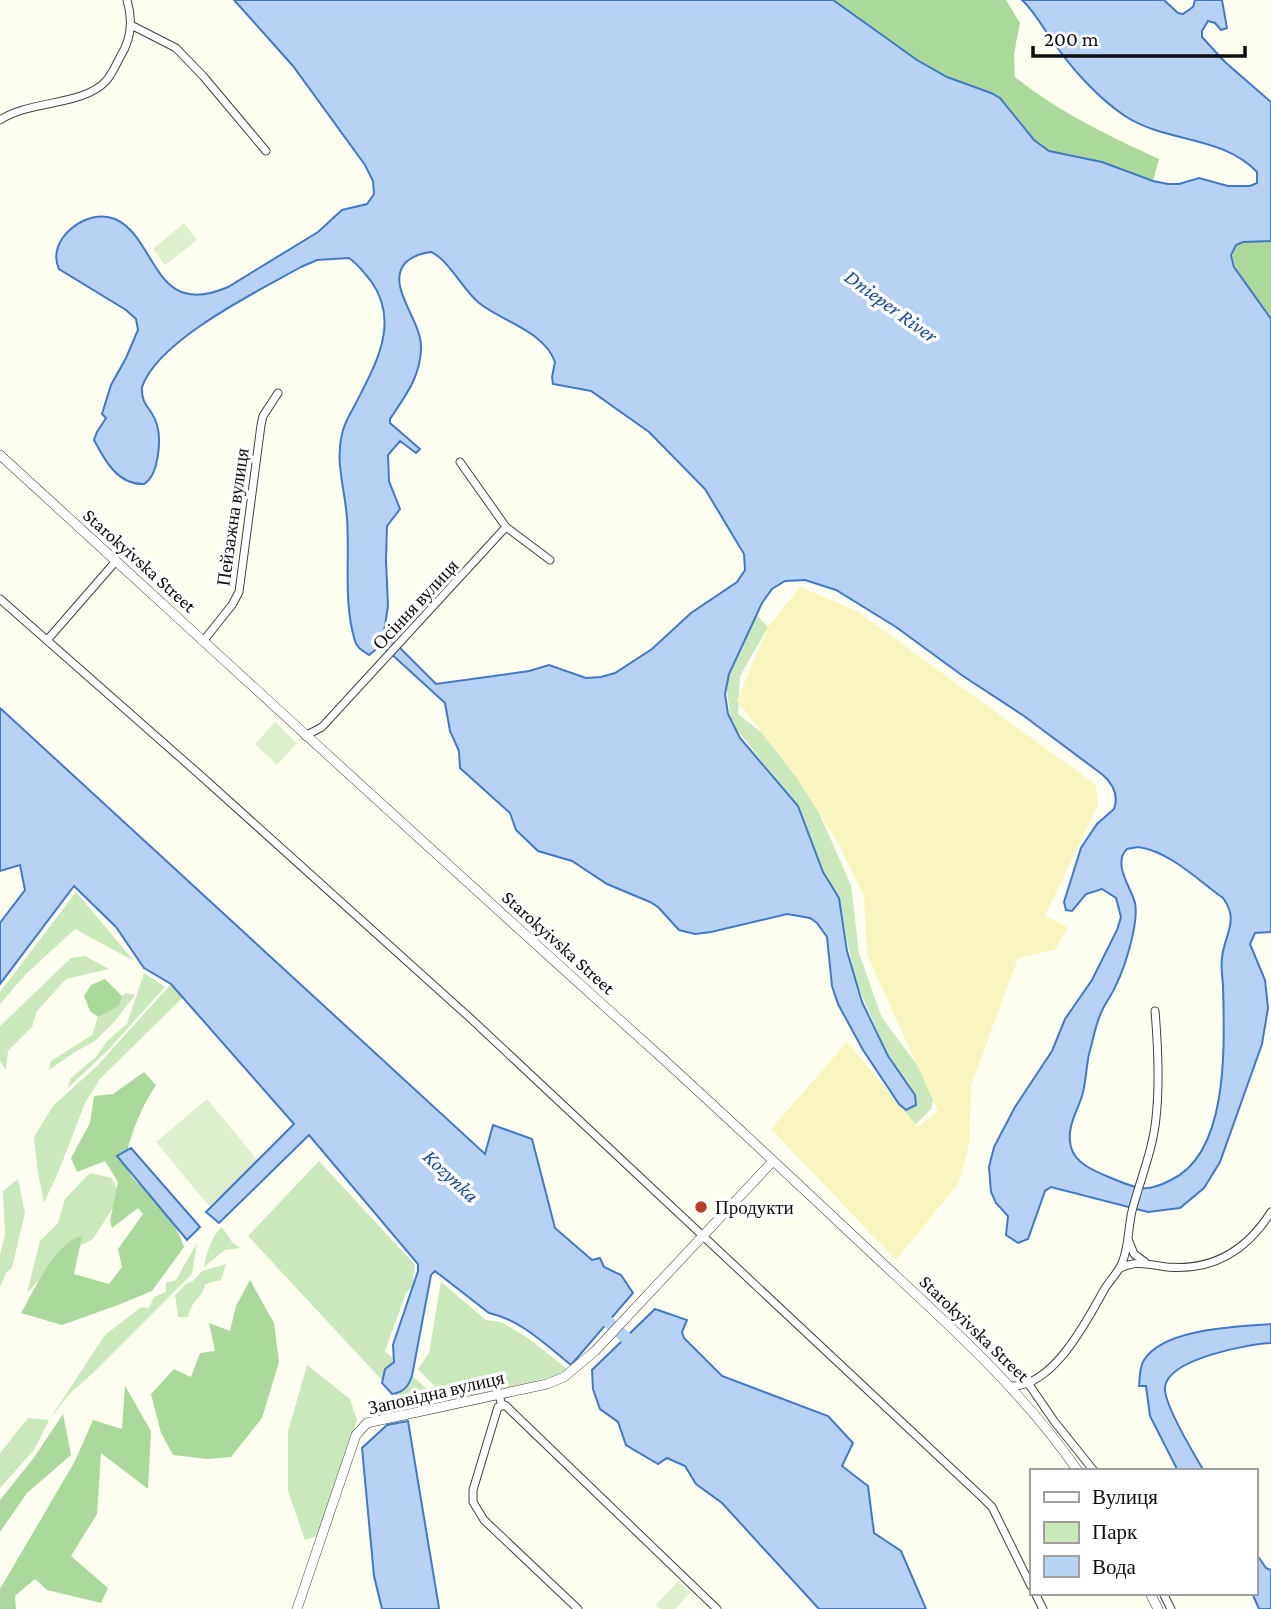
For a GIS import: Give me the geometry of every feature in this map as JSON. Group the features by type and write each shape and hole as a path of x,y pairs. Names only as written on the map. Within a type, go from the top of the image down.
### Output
{"street":[{"path":"0,120 12,112 86,95 106,81 128,45 131,24 127,0"},
{"path":"131,24 176,48 266,151"},
{"name":"Пейзажна вулиця","path":"204,640 239,592 261,425 263,416 278,393"},
{"name":"Starokyivska Street","path":"0,455 773,1160 1011,1386 1076,1469"},
{"path":"460,462 506,527 550,560"},
{"name":"Осіння вулиця","path":"305,736 323,727 506,527"},
{"path":"49,638 116,561"},
{"path":"0,599 146,726 469,1017 992,1507 1030,1584"},
{"path":"1011,1386 1021,1386 1039,1377 1071,1345 1122,1262 1131,1214 1156,1118 1158,1079 1155,1011"},
{"name":"Заповідна вулиця","path":"297,1609 356,1435 367,1423 547,1384 564,1377 579,1366 644,1300 773,1160"},
{"path":"1110,1280 1125,1265 1185,1267 1219,1259 1247,1243 1271,1212"},
{"path":"1128,1238 1133,1252 1148,1264"},
{"path":"1028,1383 1092,1469"},
{"path":"499,1395 502,1406"},
{"path":"578,1609 484,1520 472,1502 472,1490 498,1407 506,1405 717,1609"}],"green space":[{"path":"833,0 1006,0 1020,23 1014,54 1015,77 1066,112 1159,159 1153,181 1102,162 1049,151 1040,146 1000,98 947,77 917,60"},
{"path":"184,223 197,240 165,265 153,249"},
{"path":"1271,241 1271,319 1243,281 1233,259 1233,250 1241,242"},
{"path":"757,615 768,627 740,676 738,714 795,759 851,885 859,953 882,1018 936,1090 931,1109 889,1151 913,1091 888,1056 854,977 840,902 826,878 793,801 731,722 726,683"},
{"path":"275,722 297,743 277,765 255,744"},
{"path":"76,892 134,961 75,929 26,974 0,1004 0,992"},
{"path":"85,956 109,969 66,979 37,1011 32,1027 8,1051 6,1070 0,1061 0,1026 71,958"},
{"path":"144,973 165,987 109,1049 67,1089 71,1078 97,1056 107,1041 127,1024"},
{"path":"105,979 122,996 119,1006 98,1017 90,1011 84,996 91,985"},
{"path":"171,984 183,997 100,1079 85,1103 44,1203 34,1137 53,1106 97,1066"},
{"path":"126,993 135,995 95,1041 49,1070 51,1061 92,1035 98,1017 119,1006"},
{"path":"144,1072 156,1085 134,1128 127,1164 132,1176 172,1222 184,1247 152,1291 118,1305 62,1325 21,1313 47,1268 72,1240 82,1236 74,1274 109,1284 122,1267 118,1249 143,1214 138,1208 112,1228 110,1221 118,1182 105,1161 77,1172 71,1158 90,1123 94,1096 113,1094"},
{"path":"207,1099 260,1163 209,1206 156,1142"},
{"path":"319,1161 415,1265 412,1287 406,1293 385,1351 440,1401 406,1406 248,1236"},
{"path":"90,1173 112,1178 120,1197 93,1239 64,1254 27,1293 40,1241 58,1223 65,1199"},
{"path":"18,1179 25,1213 12,1268 6,1273 0,1288 0,1255 5,1234 3,1191"},
{"path":"222,1227 232,1242 240,1248 225,1250 204,1267 210,1245"},
{"path":"197,1243 192,1274 70,1393 49,1420 105,1335 141,1307 149,1308 154,1297 166,1292 166,1283 176,1280"},
{"path":"226,1264 221,1280 205,1284 188,1317 178,1317 175,1295 202,1271"},
{"path":"250,1280 274,1323 279,1362 262,1418 231,1457 207,1459 173,1455 161,1433 151,1394 174,1369 191,1377 200,1353 215,1351 209,1323 230,1331 236,1306"},
{"path":"441,1282 486,1320 501,1322 528,1338 566,1368 560,1375 449,1401 418,1369 429,1353"},
{"path":"307,1365 350,1399 357,1420 317,1536 305,1540 288,1491 288,1432"},
{"path":"125,1386 151,1431 148,1489 101,1453 97,1514 71,1556 108,1588 101,1603 47,1590 35,1579 15,1596 16,1609 0,1609 0,1589 75,1461 93,1420 122,1429"},
{"path":"63,1414 71,1455 27,1493 0,1532 0,1500 33,1459"},
{"path":"28,1418 49,1420 34,1450 0,1488 0,1453"},
{"path":"678,1581 690,1593 675,1609 660,1609 656,1605"}],"sand":[{"path":"800,587 857,611 1096,785 1098,805 1045,916 1068,927 1055,950 1018,958 971,1086 969,1145 958,1184 896,1260 771,1129 847,1042 918,1127 938,1111 867,955 864,896 837,841 796,777 737,701 768,627"}],"water":[{"name":"Dnieper River","path":"234,0 833,0 917,60 947,77 1000,98 1034,140 1049,151 1102,162 1168,184 1199,178 1228,186 1250,186 1257,183 1257,172 1243,160 1211,145 1141,125 1115,109 1077,73 1022,0 1164,0 1178,13 1183,14 1193,7 1195,0 1222,0 1227,28 1221,30 1215,23 1208,21 1202,31 1202,37 1225,62 1271,102 1271,241 1243,242 1236,245 1231,255 1234,267 1271,319 1271,932 1255,933 1250,944 1265,980 1268,1008 1262,1044 1220,1162 1204,1188 1180,1208 1148,1212 1051,1187 1045,1191 1028,1239 1018,1243 1006,1235 1008,1216 996,1203 991,1192 989,1167 994,1147 1015,1107 1052,1051 1065,1019 1092,980 1121,917 1116,898 1102,889 1086,894 1072,911 1066,910 1064,902 1081,848 1097,824 1114,809 1115,794 1110,782 1103,775 896,627 836,590 805,580 785,581 772,589 762,603 729,674 725,694 728,714 740,738 798,806 823,872 839,898 847,951 862,1002 888,1056 915,1095 916,1105 906,1110 899,1104 863,1050 838,1004 832,986 827,937 817,923 810,918 787,914 711,932 695,934 679,930 650,902 607,884 572,861 538,851 516,830 510,813 460,768 459,751 450,731 445,703 387,650 379,647 369,655 357,646 349,611 348,533 340,444 346,422 382,344 384,312 380,297 371,281 352,260 317,260 301,267 211,318 168,352 152,369 142,387 143,398 158,429 158,456 153,473 144,484 127,480 113,470 94,440 106,418 102,414 111,385 138,330 136,319 126,310 59,269 56,258 58,247 63,237 82,222 104,216 115,219 129,229 140,242 170,285 184,293 203,294 228,287 318,232 342,210 367,204 374,194 373,181 365,165 293,66","holes":["431,252 443,261 479,303 542,342 555,362 553,384 591,391 649,432 705,489 744,554 745,570 737,582 691,613 652,649 615,673 586,678 549,665 529,671 436,684 384,632 388,606 387,526 400,509 389,481 388,455 400,441 416,453 420,449 390,423 415,378 421,349 420,338 399,281 400,271 412,258","1138,847 1172,860 1223,898 1231,921 1222,961 1223,1063 1214,1120 1205,1145 1191,1166 1171,1180 1150,1188 1138,1188 1089,1168 1074,1154 1070,1140 1097,1023 1120,977 1133,933 1135,903 1121,862 1127,849"]},
{"path":"0,708 485,1154 493,1125 532,1139 555,1228 592,1260 600,1258 604,1267 621,1275 633,1293 571,1365 522,1327 489,1313 435,1271 431,1275 412,1376 405,1388 392,1394 382,1383 385,1369 394,1362 393,1345 418,1264 309,1135 219,1223 206,1212 294,1124 171,984 144,968 116,927 74,886 0,984 0,923 25,890 20,865 0,871"},
{"path":"131,1148 200,1227 187,1240 117,1156"},
{"path":"655,1309 687,1320 682,1332 684,1338 722,1376 828,1416 853,1443 842,1466 868,1486 874,1533 901,1551 926,1609 819,1609 722,1503 696,1484 685,1466 667,1458 658,1464 626,1445 618,1422 600,1409 593,1389 592,1370"},
{"path":"1271,1324 1271,1343 1210,1355 1180,1368 1169,1377 1165,1387 1169,1404 1203,1469 1177,1469 1150,1416 1146,1386 1139,1386 1140,1369 1154,1349 1167,1341 1221,1328"},
{"path":"408,1421 439,1609 382,1609 374,1576 362,1448 387,1425"},
{"path":"1257,1555 1266,1568 1271,1570 1271,1609 1259,1609 1253,1595 1257,1595"}],"waterway":[{"name":"Kozynka","path":"596,1311 637,1348"}],"place":[{"name":"Продукти","path":"701,1207"}]}
